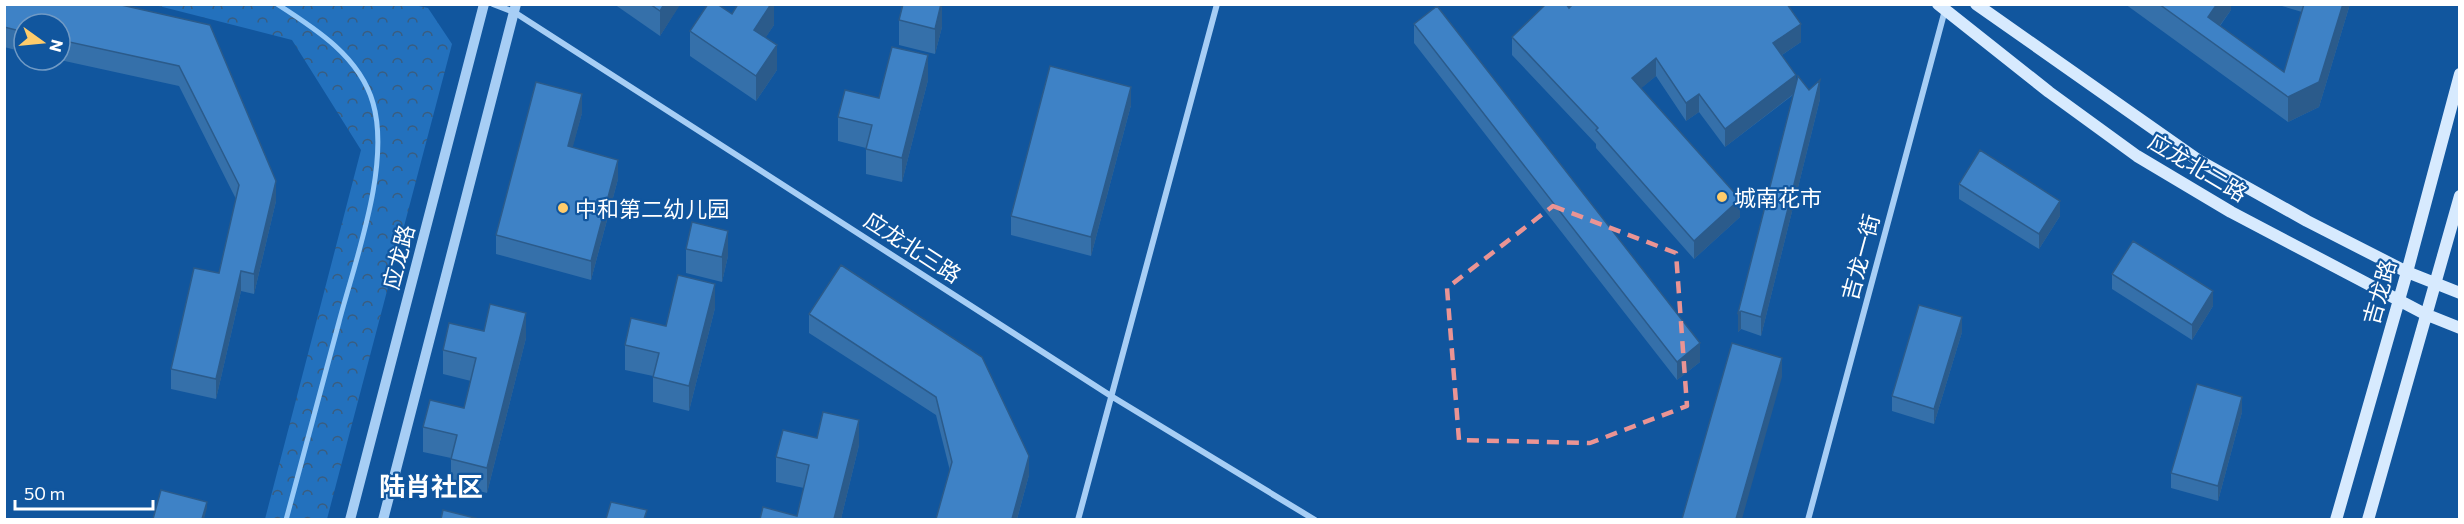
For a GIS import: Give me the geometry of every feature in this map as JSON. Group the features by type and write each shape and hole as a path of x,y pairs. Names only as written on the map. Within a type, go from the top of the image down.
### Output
{"main road":[{"name":"应龙北二路","path":"1977,4 2198,160 2307,221 2407,272 2460,293"},
{"name":"应龙北二路","path":"1943,6 2049,92 2138,156 2231,212 2426,314 2460,328"},
{"name":"吉龙路","path":"2336,519 2407,272 2460,74"},
{"path":"2368,519 2458,203"}],"street":[{"name":"应龙路","path":"350,519 484,4"},
{"name":"应龙北三路","path":"493,4 515,8 1111,396 1315,519"},
{"path":"1078,519 1217,4"},
{"name":"吉龙一街","path":"1808,519 1943,6"},
{"path":"383,519 515,8"}],"highlighted area":[{"path":"1553,206 1676,253 1687,406 1590,443 1459,440 1447,288"}],"green space":[{"path":"155,5 414,5 428,8 452,44 327,519 265,519 361,150 292,40"}],"building":[{"path":"4,4 117,4 210,25 276,181 254,274 241,271 216,379 171,369 194,268 219,273 239,185 179,66 72,43 72,12 12,12 12,29 4,27"},
{"path":"650,4 664,4 660,11"},
{"path":"708,4 717,4 732,14 738,4 771,4 754,30 777,45 756,76 690,31"},
{"path":"903,4 941,4 935,29 899,20"},
{"path":"1546,4 1566,4 1569,8 1573,4 1787,4 1801,24 1773,43 1796,75 1725,129 1699,94 1686,103 1656,58 1632,78 1740,199 1694,241 1596,130 1598,128 1512,37"},
{"path":"2159,4 2217,4 2208,17 2284,72 2304,4 2343,4 2319,82 2288,97"},
{"path":"1437,6 1700,343 1677,362 1414,24"},
{"path":"892,47 928,55 902,158 866,149 872,125 838,117 845,90 879,98"},
{"path":"1050,66 1131,87 1091,237 1011,216"},
{"path":"1798,76 1809,90 1820,80 1761,317 1741,311 1738,313"},
{"path":"536,82 582,94 568,146 618,160 591,261 496,235"},
{"path":"1980,150 2060,201 2039,234 1959,184"},
{"path":"692,222 728,231 722,257 686,249"},
{"path":"2133,241 2213,291 2192,325 2112,274"},
{"path":"841,265 982,357 1029,456 1012,519 936,519 952,462 936,397 809,314"},
{"path":"678,275 715,284 689,386 653,377 659,353 625,345 631,318 666,326"},
{"path":"490,304 526,313 487,468 451,459 457,435 423,427 430,400 464,408 476,358 443,350 449,323 484,331"},
{"path":"1919,305 1962,317 1934,409 1892,396"},
{"path":"1732,343 1782,358 1736,519 1682,519"},
{"path":"2197,384 2242,397 2218,486 2171,473"},
{"path":"823,412 859,420 834,519 760,519 763,507 797,516 809,465 776,457 783,430 817,438"},
{"path":"161,490 207,502 202,519 153,519"},
{"path":"611,502 647,510 644,519 606,519"},
{"path":"443,510 479,519 441,519"}],"waterway":[{"path":"277,4 321,34 347,58 358,72 373,103 378,155 362,242 286,520"}],"place":[{"name":"城南花市","path":"1722,197"},
{"name":"中和第二幼儿园","path":"563,208"}],"district":[{"name":"陆肖社区","path":"431,485"}]}
